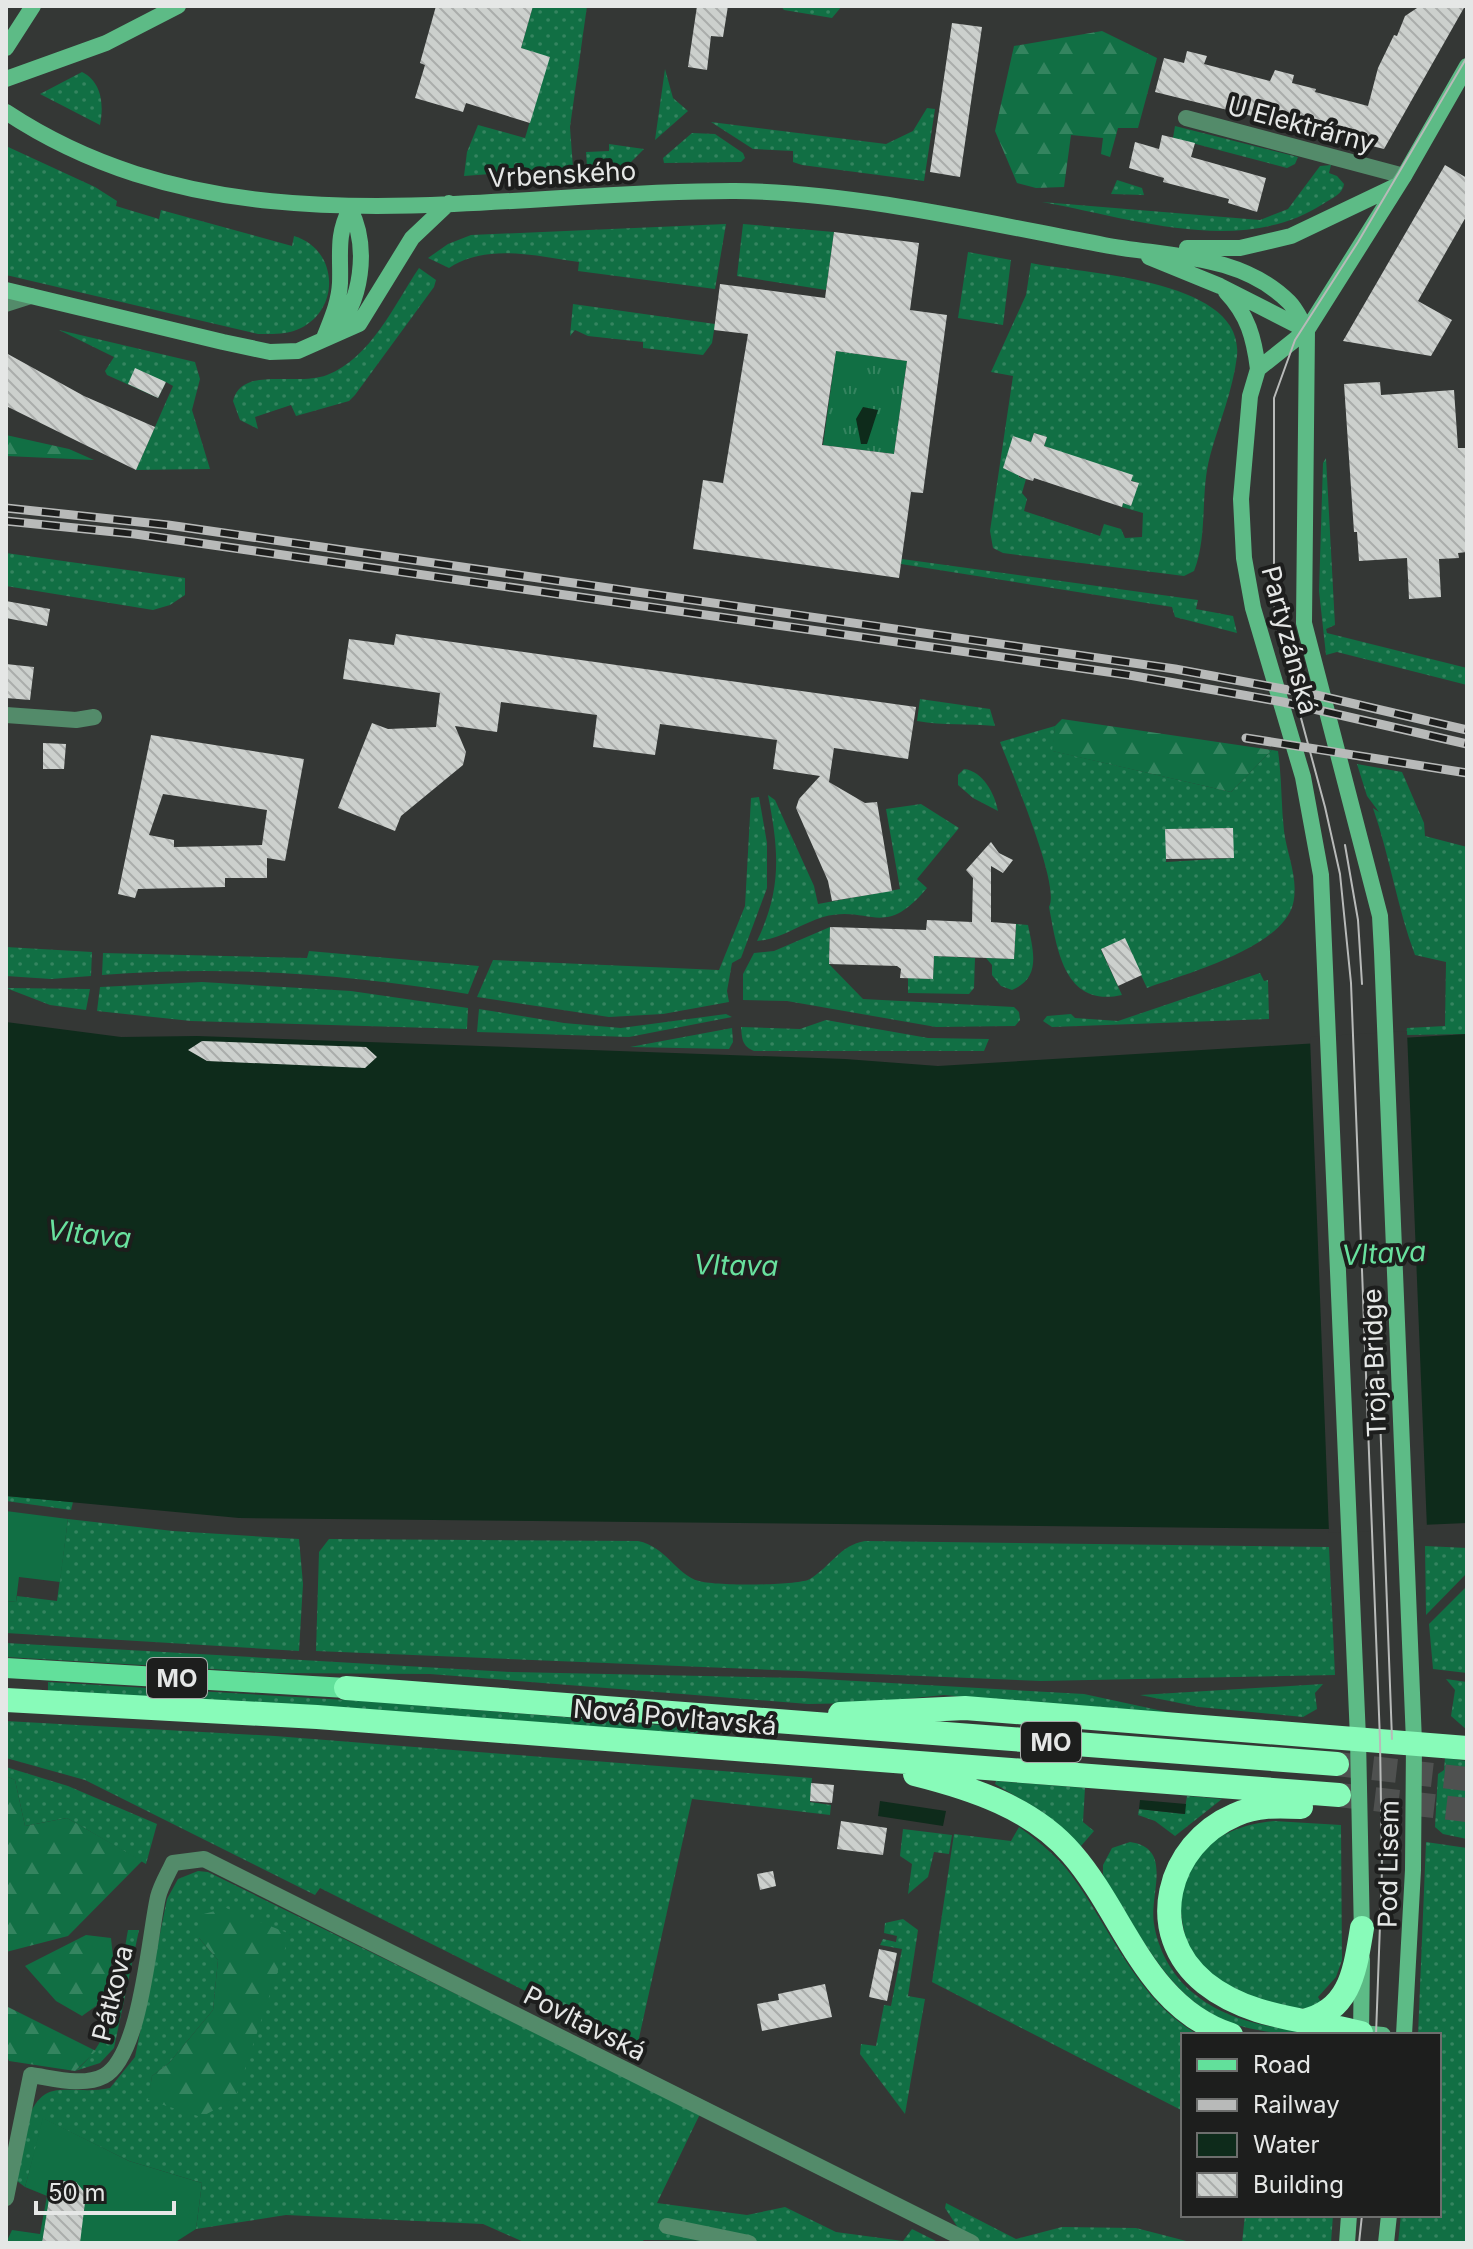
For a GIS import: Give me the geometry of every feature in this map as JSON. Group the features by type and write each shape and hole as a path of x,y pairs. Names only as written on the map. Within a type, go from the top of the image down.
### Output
{"highway":[{"name":"Nová Povltavská","path":"346,1688 1337,1764"},
{"name":"Nová Povltavská","path":"6,1700 317,1717 848,1758 1339,1802 1280,1806 1236,1814 1203,1833 1193,1843 1182,1857 1169,1890 1171,1931 1179,1952 1204,1982 1241,2006 1303,2021"},
{"path":"766,1721 965,1708 1467,1748"},
{"path":"848,1758 972,1790 1034,1821 1070,1851 1088,1874 1139,1959 1164,1991 1201,2022 1226,2033"},
{"path":"1303,2021 1325,2014 1345,1995 1354,1977 1362,1928"},
{"path":"1303,2021 1364,2033"}],"main road":[{"path":"6,48 33,6"},
{"path":"6,79 106,43 172,10"},
{"path":"1258,369 1307,330 1402,180 1467,66"},
{"name":"Vrbenského","path":"6,112 66,147 168,183 257,202 350,209 668,192 792,194 914,211 1133,250 1200,258 1246,273 1290,302 1307,330"},
{"name":"Vrbenského","path":"1133,250 1240,248 1291,236 1402,180"},
{"path":"6,290 270,352 298,351 359,324 412,238 449,203"},
{"path":"322,343 338,298 338,247 341,226 350,209"},
{"name":"Vrbenského","path":"1133,250 1220,286 1307,330"},
{"path":"6,283 31,296"},
{"name":"Vrbenského","path":"1220,286 1238,305 1247,321 1258,369"},
{"name":"Partyzánská","path":"1307,330 1304,623 1380,916 1383,981"},
{"name":"Partyzánská","path":"1258,369 1250,396 1241,499 1244,558 1253,608 1303,777 1315,836 1328,983"},
{"name":"Troja Bridge","path":"1383,981 1411,1694"},
{"name":"Troja Bridge","path":"1328,983 1357,1696"},
{"name":"Nová Povltavská","path":"6,1668 346,1688"},
{"name":"Pod Lisem","path":"1404,2033 1413,1870 1414,1742 1411,1694"},
{"name":"Pod Lisem","path":"1357,1696 1362,1928 1369,2033"},
{"path":"1347,2243 1349,2217"},
{"path":"1386,2243 1389,2217"}],"street":[{"name":"U Elektrárny","path":"1186,118 1402,180"},
{"path":"6,304 31,296"},
{"path":"6,715 76,720 94,717"},
{"name":"Povltavská","path":"173,1863 204,1859 972,2243"},
{"name":"Pátkova","path":"6,2198 31,2075 70,2081 93,2079 111,2070 122,2056 133,2028 159,1893 173,1863"},
{"path":"667,2226 749,2243"}],"green space":[{"path":"533,6 587,6 570,127 573,168 464,176 467,152 478,125 525,138 549,58 521,48"},
{"path":"781,6 842,6 832,18 784,10"},
{"path":"1102,31 1157,58 1138,128 1118,128 1110,157 1101,154 1103,138 1071,135 1064,187 1036,188 1017,183 995,131 1014,46"},
{"path":"665,69 673,98 688,111 655,140"},
{"path":"82,72 98,88 102,110 100,125 40,94"},
{"path":"927,108 935,109 924,181 802,165 793,162 793,151 753,149 711,122 886,144 913,131"},
{"path":"1175,126 1298,157 1295,164 1287,168 1173,138"},
{"path":"692,133 715,134 743,153 745,158 741,162 664,163 663,158"},
{"path":"609,144 644,149 627,166 587,167 586,152 609,151"},
{"path":"6,146 95,187 117,201 116,206 159,219 161,210 292,246 294,236 309,243 319,253 329,279 323,307 314,319 301,328 280,334 258,334 6,275"},
{"path":"1331,165 1329,173 1344,184 1339,193 1291,220 1257,228 1222,231 1185,229 1042,202 1260,220 1288,209 1320,166"},
{"path":"1117,180 1142,188 1144,195 1111,194"},
{"path":"726,224 715,289 578,271 579,262 512,253 479,256 449,268 428,258 448,244 471,235"},
{"path":"743,224 834,232 826,290 737,276"},
{"path":"968,252 1011,260 1003,325 958,318"},
{"path":"1031,263 1121,277 1189,295 1215,310 1233,330 1237,356 1235,369 1207,470 1201,543 1194,571 1184,576 1003,553 993,548 990,531 1013,376 991,372 1026,295","holes":["1034,433 1047,437 1044,446 1138,483 1131,505 1123,503 1122,507 1143,513 1142,537 1125,538 1121,529 1104,524 1100,536 1024,511 1027,499 1022,493 1026,479 1019,477 1013,437 1031,442"]},
{"path":"419,268 436,280 434,287 349,401 296,416 291,405 255,417 258,429 240,420 233,401 238,390 247,383 327,375 356,356 380,329"},
{"path":"573,304 715,324 712,343 703,355 643,348 643,342 588,336 575,330 570,336"},
{"path":"59,330 195,362 200,379 192,410 210,469 136,470 173,386 166,382 158,398 107,375 105,371 114,357"},
{"path":"836,351 907,361 894,454 823,445"},
{"path":"6,435 69,449 94,460 6,456"},
{"path":"1326,458 1335,625 1326,629 1327,633 1467,668 1467,685 1337,652 1326,655 1319,591 1323,463"},
{"path":"6,553 185,578 185,595 170,605 153,610 6,586"},
{"path":"902,559 1198,600 1196,609 1233,616 1237,633 1175,617 1172,607 901,564"},
{"path":"920,699 990,709 995,726 917,721"},
{"path":"1062,719 1272,750 1231,792 1052,751 1055,726"},
{"path":"1055,726 1053,751 1231,792 1272,750 1278,751 1284,831 1295,885 1293,904 1285,920 1271,934 1230,957 1147,988 1124,939 1101,950 1122,995 1103,997 1087,993 1067,972 1060,957 1042,853 1000,742","holes":["1233,828 1233,858 1166,862 1166,829"]},
{"path":"1357,764 1402,772 1424,823 1425,836 1467,847 1467,1034 1406,1035 1407,1028 1445,1026 1446,962 1415,955 1373,808 1379,812 1367,796"},
{"path":"964,769 977,774 987,784 998,811 973,798 958,785 958,775"},
{"path":"768,795 775,800 814,886 818,904 900,889 886,809 921,804 959,828 917,879 927,888 899,913 876,918 853,914 823,917 757,941 771,904 776,870"},
{"path":"759,797 767,843 767,888 741,958 732,963 727,991 729,1002 663,1014 609,1017 477,997 493,960 719,970 745,906 751,798"},
{"path":"1016,924 1028,925 1033,962 1028,978 1012,990 1001,986 992,975 992,965 986,958 1014,959"},
{"path":"830,927 829,964 863,999 1014,1007 1019,1012 1020,1020 1015,1026 936,1027 787,1001 743,1000 743,974 754,953 774,951"},
{"path":"6,947 92,952 91,976 51,979 6,976"},
{"path":"309,951 479,966 468,994 377,981 285,973 194,971 102,975 103,953 307,958"},
{"path":"934,956 975,958 974,988 969,994 908,993 908,978 933,979"},
{"path":"1260,973 1264,981 1268,980 1269,1019 1052,1027 1043,1021 1047,1016 1071,1014 1075,1018 1118,1021"},
{"path":"202,982 351,991 468,1008 467,1029 191,1021 97,1011 100,987"},
{"path":"6,988 90,989 86,1010 50,1005"},
{"path":"479,1009 564,1023 621,1028 726,1014 732,1017 629,1037 477,1032"},
{"path":"826,1020 928,1038 989,1039 984,1051 754,1051 742,1039 741,1027 800,1029"},
{"path":"732,1028 733,1042 729,1049 630,1047"},
{"path":"6,1496 73,1502 71,1510 6,1501"},
{"path":"6,1511 68,1519 60,1582 19,1577 16,1602 6,1601"},
{"path":"68,1519 173,1531 299,1539 303,1584 299,1651 6,1633 6,1601 16,1602 17,1596 57,1601"},
{"path":"329,1539 638,1541 657,1549 691,1578 708,1583 738,1584 790,1583 810,1579 842,1551 865,1541 1329,1547 1335,1675 1041,1681 316,1651 319,1552"},
{"path":"1425,1546 1467,1548 1467,1573 1426,1615"},
{"path":"1467,1586 1467,1673 1433,1669 1429,1624"},
{"path":"6,1643 512,1672 803,1678 1084,1694 1181,1715 944,1695 863,1703 808,1704 430,1674 275,1673 6,1657"},
{"path":"1446,1679 1467,1682 1467,1730 1451,1716 1455,1690"},
{"path":"48,1682 379,1702 697,1728 700,1731 695,1734 48,1691"},
{"path":"1323,1684 1315,1693 1317,1709 1303,1717 1199,1707 1140,1695"},
{"path":"6,1721 275,1736 812,1778 810,1802 831,1805 830,1815 692,1799 637,2047 320,1888 315,1895 85,1780 6,1758"},
{"path":"1445,1758 1467,1761 1467,1839 1443,1834 1435,1827 1438,1774 1444,1770"},
{"path":"6,1767 68,1786 157,1824 146,1864 67,1818 25,1826 15,1780 6,1776"},
{"path":"6,1776 15,1780 25,1826 67,1818 142,1861 68,1936 6,1952"},
{"path":"996,1781 1085,1788 1083,1822 1094,1831 1081,1846 1041,1811 995,1784"},
{"path":"1187,1796 1222,1799 1175,1836 1155,1821 1138,1815 1139,1809 1184,1814"},
{"path":"1274,1821 1341,1825 1342,1960 1336,1977 1318,1997 1322,2004 1313,2007 1282,2006 1221,1983 1195,1959 1184,1931 1181,1903 1183,1883 1202,1852 1233,1831"},
{"path":"1019,1827 1051,1852 1071,1875 1144,1987 1178,2021 1196,2033 1181,2033 1181,2110 932,1982 954,1834 1011,1841"},
{"path":"903,1829 952,1835 949,1854 934,1852 928,1877 908,1894 912,1864 900,1856"},
{"path":"1130,1842 1152,1853 1157,1874 1153,1912 1156,1934 1167,1961 1192,1992 1206,2003 1238,2018 1312,2033 1262,2031 1236,2025 1194,2002 1157,1961 1110,1889 1103,1874 1103,1865 1112,1848"},
{"path":"1426,1842 1467,1848 1467,2243 1398,2243 1401,2217 1441,2217 1441,2033 1418,2033"},
{"path":"198,1871 208,1872 700,2114 657,2203 747,2215 785,2207 836,2232 903,2241 912,2229 940,2243 643,2240 645,2243 526,2243 483,2224 286,2215 196,2229 202,2183 129,2161 44,2119 25,2187 17,2181 20,2155 26,2125 38,2101 47,2093 60,2090 110,2088 135,2057 167,1899 178,1879","holes":["290,1934 149,2100 152,2076 169,2063 213,2010 218,1960 199,1938"]},
{"path":"226,1908 290,1934 235,2099 201,2117 148,2100 152,2076 169,2063 213,2010 218,1960 199,1938 200,1915"},
{"path":"903,1919 918,1930 908,1996 925,1999 905,2114 860,2054 861,2044 876,2046 884,2005 891,2006 902,1949 880,1945 883,1939 896,1942 897,1936 884,1933 885,1923"},
{"path":"128,1930 139,1930 114,2048 100,2063 75,2071 89,2058 108,2025"},
{"path":"86,1935 111,1938 113,1957 103,2001 82,2016 56,2001 25,1966"},
{"path":"6,2006 96,2051 75,2071 9,2061 6,2053"},
{"path":"43,2118 129,2161 202,2183 196,2229 174,2243 6,2243 12,2230 40,2234 47,2196 25,2187"},
{"path":"946,2203 1016,2239 1062,2227 1136,2228 1194,2243 968,2243 945,2208"},
{"path":"1245,2217 1333,2217 1331,2243 1242,2243"}],"water":[{"path":"863,407 878,410 867,444 861,444 856,419"},
{"name":"Vltava","path":"6,1022 121,1037 197,1036 845,1059 938,1066 1467,1034 1467,1523 1328,1529 239,1518 6,1496"},
{"path":"1140,1800 1186,1804 1185,1814 1139,1809"},
{"path":"880,1801 946,1811 943,1826 878,1816"}],"pier":[{"path":"1407,1031 1427,1529 1329,1533 1310,1037"}],"building":[{"path":"436,6 533,6 521,48 550,57 530,123 466,103 463,112 415,98 425,65 420,63"},
{"path":"697,6 728,6 723,37 711,36 707,70 688,67"},
{"path":"1420,6 1465,6 1384,149 1155,92 1164,58 1184,63 1187,51 1207,56 1204,64 1270,81 1275,70 1294,75 1292,83 1368,106 1378,68 1394,35 1397,36 1405,16"},
{"path":"952,23 982,27 960,177 930,172"},
{"path":"1162,135 1195,143 1191,157 1266,178 1257,212 1228,203 1229,199 1163,182 1164,178 1129,168 1135,142 1159,149"},
{"path":"1445,165 1467,178 1467,215 1418,301 1452,320 1431,356 1343,341"},
{"path":"834,232 919,243 910,310 947,315 923,493 911,492 899,578 693,549 703,480 723,483 748,334 714,330 720,284 825,298","holes":["836,351 907,361 894,454 822,445"]},
{"path":"6,353 84,396 155,427 136,470 6,406"},
{"path":"135,368 166,382 158,398 128,384"},
{"path":"1380,382 1381,395 1454,390 1458,448 1467,448 1467,552 1458,553 1459,558 1439,559 1441,597 1409,599 1407,558 1359,561 1357,532 1354,532 1344,384"},
{"path":"1034,433 1047,437 1044,446 1133,475 1131,481 1139,483 1131,506 1123,503 1122,507 1034,478 1033,481 1026,479 1003,468 1013,436 1031,442"},
{"path":"6,601 50,609 47,626 6,618"},
{"path":"396,634 916,707 908,759 834,748 829,782 865,803 877,802 892,891 832,901 828,881 796,808 799,799 820,776 773,769 777,740 660,724 655,755 593,747 597,715 501,702 497,732 455,726 466,752 463,765 401,816 395,831 338,808 372,723 388,729 436,727 440,693 343,679 349,639 394,645"},
{"path":"6,664 34,667 30,700 6,698"},
{"path":"151,735 304,759 285,861 267,858 267,878 225,878 225,887 138,889 135,898 118,894","holes":["163,794 267,810 262,845 174,847 174,840 149,835"]},
{"path":"43,743 66,744 64,769 43,769"},
{"path":"1233,828 1234,858 1166,859 1165,829"},
{"path":"991,842 999,853 1013,860 1003,873 991,866 991,922 1016,924 1014,959 934,956 933,979 900,978 901,969 897,966 829,964 830,927 926,930 927,920 972,922 973,878 966,870"},
{"path":"1125,938 1142,975 1118,986 1101,949"},
{"path":"202,1041 366,1047 377,1057 365,1068 207,1061 188,1050"},
{"path":"811,1783 834,1785 832,1803 810,1801"},
{"path":"841,1821 887,1828 883,1855 837,1849"},
{"path":"773,1871 776,1886 760,1890 757,1874"},
{"path":"879,1949 897,1953 887,2001 869,1997"},
{"path":"825,1984 832,2017 762,2031 757,2004 779,2000 778,1994"},
{"path":"62,2181 76,2182 86,2194 80,2243 42,2243 50,2193"}],"tunnel":[{"path":"1337,1764 1467,1779"},
{"path":"1339,1795 1467,1810"}],"tram line":[{"path":"1376,2033 1382,1869 1380,1740 1351,983 1340,874 1274,618 1274,398 1295,340 1358,242 1467,57"},
{"path":"1345,845 1358,920 1362,984"},
{"path":"1378,1363 1392,1739"},
{"path":"1359,2243 1362,2217"}],"railway":[{"path":"6,508 168,525 1175,669 1316,695 1467,730"},
{"path":"6,521 135,534 1129,675 1283,702 1467,744"},
{"path":"1246,738 1467,773"}]}
